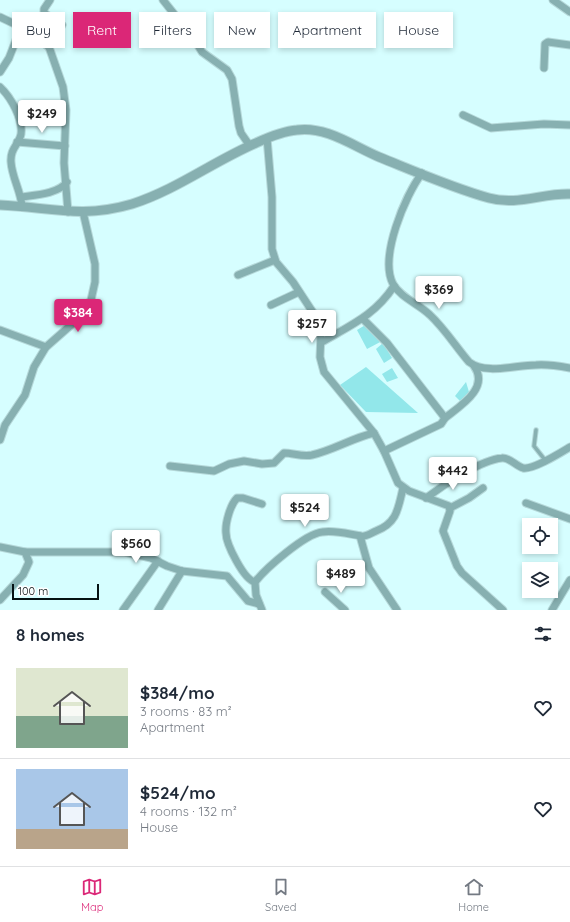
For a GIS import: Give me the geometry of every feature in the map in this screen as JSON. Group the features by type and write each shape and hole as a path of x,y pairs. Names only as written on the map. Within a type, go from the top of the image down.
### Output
{"street":[{"path":"44,12 44,9 50,0"},
{"path":"553,0 570,12"},
{"path":"165,1 202,52 227,70 232,78 239,126 241,133 250,146"},
{"path":"0,18 12,23"},
{"path":"544,68 545,44 548,42 570,45"},
{"path":"0,72 9,58 13,48"},
{"path":"50,48 63,87 66,110 64,163 68,212"},
{"path":"0,87 10,99 18,118 21,134 12,150 11,162 13,176 21,197 22,207"},
{"path":"463,115 491,128 544,124 570,125"},
{"path":"0,205 68,212 83,212 115,208 152,196 266,138 297,130 320,131 422,174 477,194 504,201 519,201 570,194"},
{"path":"266,138 272,197 272,245 275,260 314,314 322,342 320,357 324,372 374,433 384,451 394,477 403,488 447,505 450,508"},
{"path":"16,142 65,146"},
{"path":"384,451 441,424 445,418 471,398 478,385 478,373 474,366 464,358 429,314 394,286 390,277 389,264 391,242 408,196 422,174"},
{"path":"21,197 56,190 62,187 66,182"},
{"path":"0,440 5,425 25,395 34,367 46,347 79,318 91,300 94,291 94,254 83,212"},
{"path":"238,275 275,260"},
{"path":"322,342 363,319 386,297 394,286"},
{"path":"271,305 299,292"},
{"path":"363,319 387,343 445,418"},
{"path":"0,330 46,347"},
{"path":"474,366 491,368 545,365 570,368"},
{"path":"170,466 214,471 229,464 244,461 271,464 277,461 284,454 312,455 331,450 358,438 374,433"},
{"path":"426,498 470,469 497,459 506,458 515,464 532,468 570,447"},
{"path":"261,607 256,595 255,582 265,570 307,537 321,532 347,532 360,536 366,536 383,528 393,520 403,488"},
{"path":"483,488 469,498 450,508 442,530 457,566 462,573 503,610"},
{"path":"255,582 247,578 228,542 225,531 232,505 237,498 243,498 262,504"},
{"path":"526,503 570,519"},
{"path":"360,536 369,568 394,609"},
{"path":"0,547 25,552 114,550 141,555 182,571 227,576 235,583 248,601 261,607"},
{"path":"0,600 26,571 29,562 25,552"},
{"path":"124,610 158,561"},
{"path":"158,610 182,571"},
{"path":"552,610 570,580"},
{"path":"325,592 345,610"}],"lane":[{"path":"536,430 534,446 545,460"}],"shaded area":[{"path":"367,324 384,340 367,349 357,330"},
{"path":"383,343 392,358 384,363 376,349"},
{"path":"366,367 418,413 366,412 340,385"},
{"path":"392,368 398,378 387,382 382,374"},
{"path":"466,382 469,392 460,401 455,396"}]}
